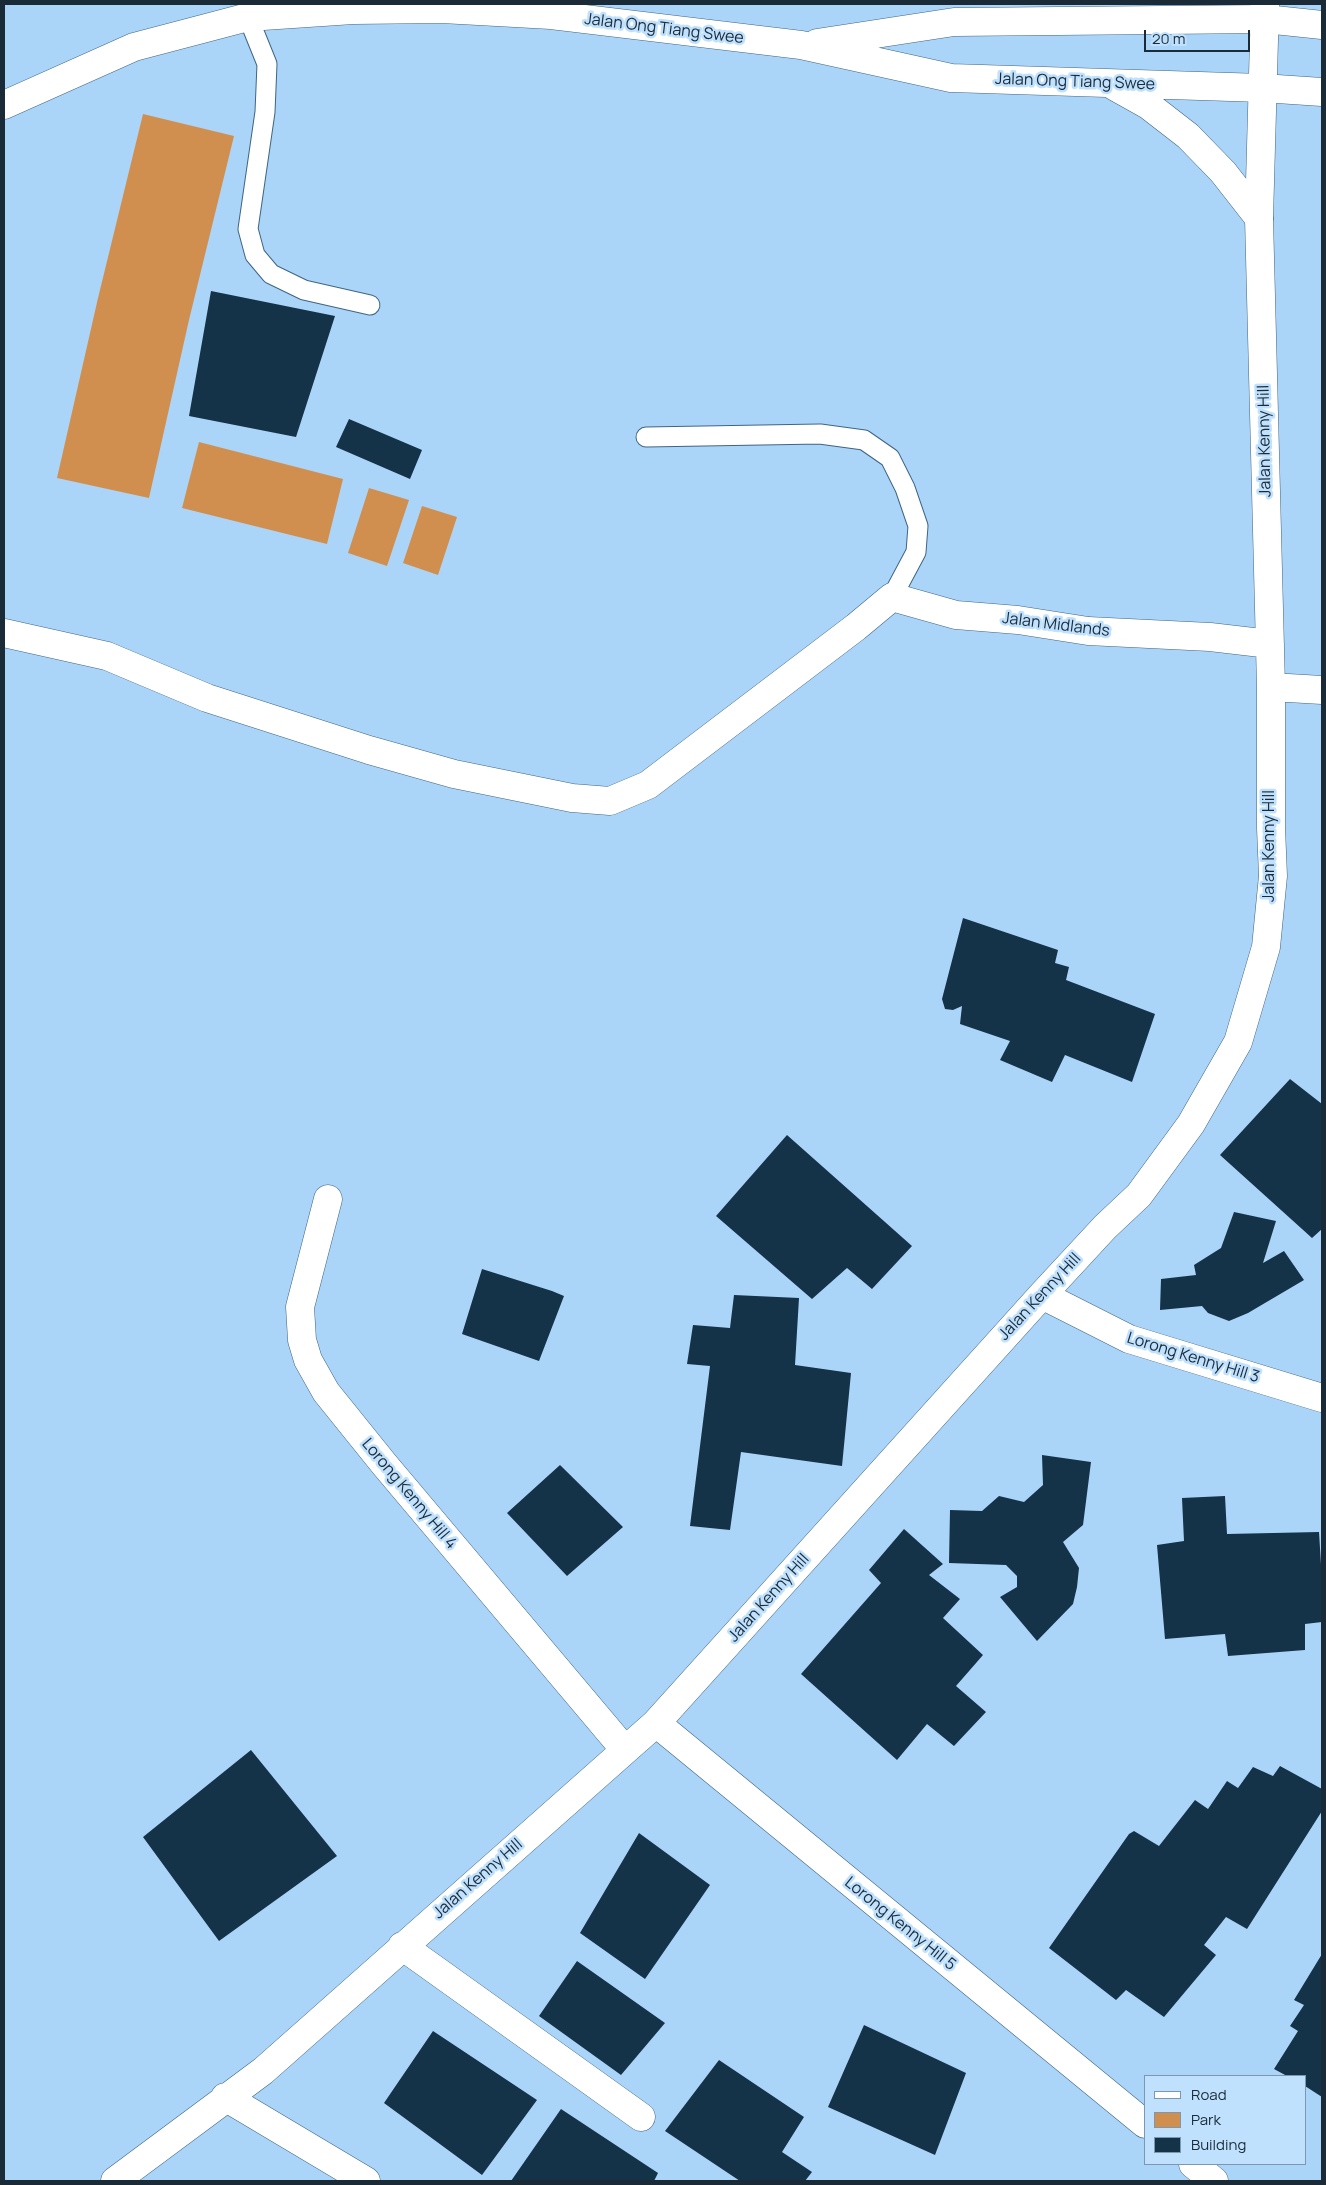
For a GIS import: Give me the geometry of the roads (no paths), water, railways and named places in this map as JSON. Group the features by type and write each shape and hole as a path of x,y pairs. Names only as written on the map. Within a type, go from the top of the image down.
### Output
{"street":[{"path":"954,22 1084,4"},
{"name":"Jalan Ong Tiang Swee","path":"4,105 134,47 248,17 353,10 442,9 551,15 801,45 951,78 1262,88 1322,92"},
{"name":"Jalan Ong Tiang Swee","path":"801,45 954,22 1265,11 1322,24"},
{"name":"Jalan Kenny Hill","path":"115,2181 263,2071 656,1723 1042,1295 1105,1227 1139,1196 1190,1124 1238,1042 1266,948 1273,876 1270,828 1271,686 1259,218 1265,11"},
{"path":"1109,83 1148,105 1188,136 1223,172 1259,218"},
{"path":"4,633 107,656 207,698 369,750 454,774 572,798 610,801 648,785 856,628 892,597"},
{"name":"Jalan Midlands","path":"892,597 956,615 1018,620 1088,631 1210,637 1270,644"},
{"path":"1271,686 1322,690"},
{"name":"Lorong Kenny Hill 4","path":"328,1199 300,1307 302,1340 308,1360 326,1392 384,1464 625,1750"},
{"name":"Lorong Kenny Hill 3","path":"1042,1295 1129,1339 1322,1398"},
{"name":"Lorong Kenny Hill 5","path":"656,1723 1144,2123"},
{"path":"402,1946 641,2117"},
{"path":"225,2098 366,2181"},
{"path":"1194,2165 1214,2181"}],"lane":[{"path":"248,17 267,64 265,112 248,229 255,255 271,274 304,290 370,305"},
{"path":"646,437 820,434 864,440 890,458 905,488 918,526 916,552 892,597"}]}
